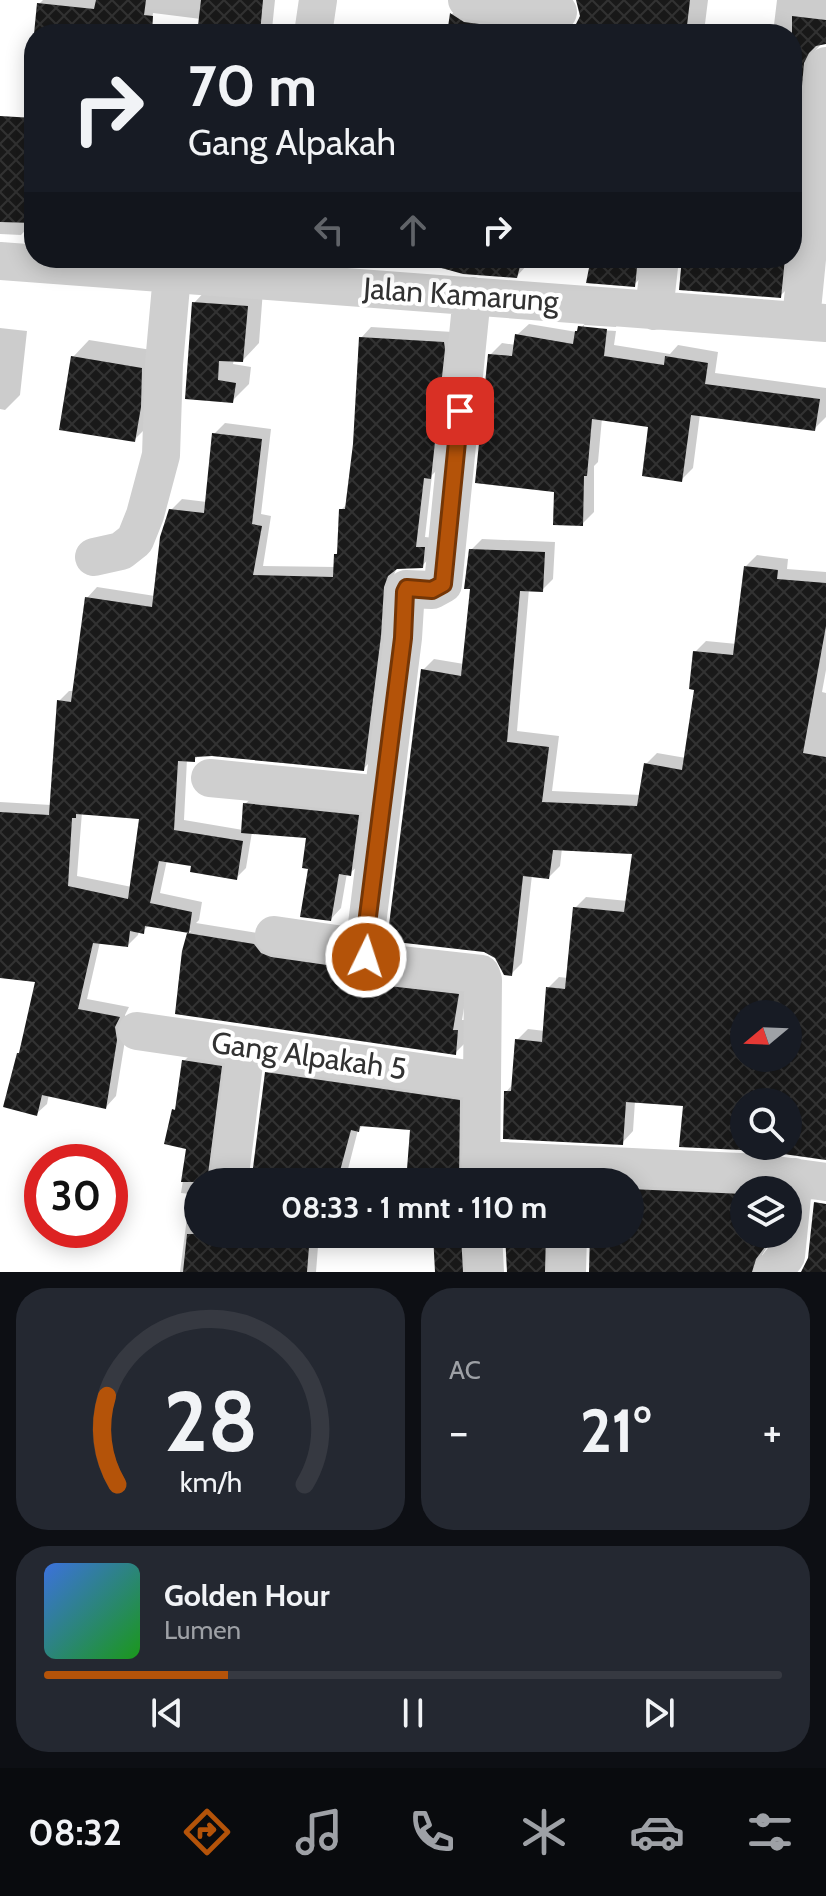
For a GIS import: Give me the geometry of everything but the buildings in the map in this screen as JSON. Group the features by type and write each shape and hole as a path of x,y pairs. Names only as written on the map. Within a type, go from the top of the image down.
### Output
{"street":[{"path":"314,24 318,0"},
{"path":"486,1 558,12"},
{"path":"813,321 826,66"},
{"name":"Jalan Kamarung","path":"0,261 24,263"},
{"name":"Jalan Kamarung","path":"86,268 172,275 274,270 472,296 813,321"},
{"path":"654,311 659,268"},
{"path":"94,557 121,551 135,540 145,515 161,455 164,364 172,275"},
{"path":"472,296 443,584 432,590 406,589 403,638 364,948 366,957 373,962 481,974 481,1168"},
{"path":"210,778 383,795"},
{"path":"274,935 364,948"},
{"name":"Gang Alpakah 5","path":"137,1031 481,1081"},
{"path":"231,1168 246,1048"},
{"path":"644,1173 761,1173 810,1180 786,1256 773,1272"},
{"path":"484,1248 485,1272"},
{"path":"567,1272 568,1248"}],"route":[{"path":"366,957 364,948 403,638 405,592 407,588 432,590 443,584 460,411"}]}
